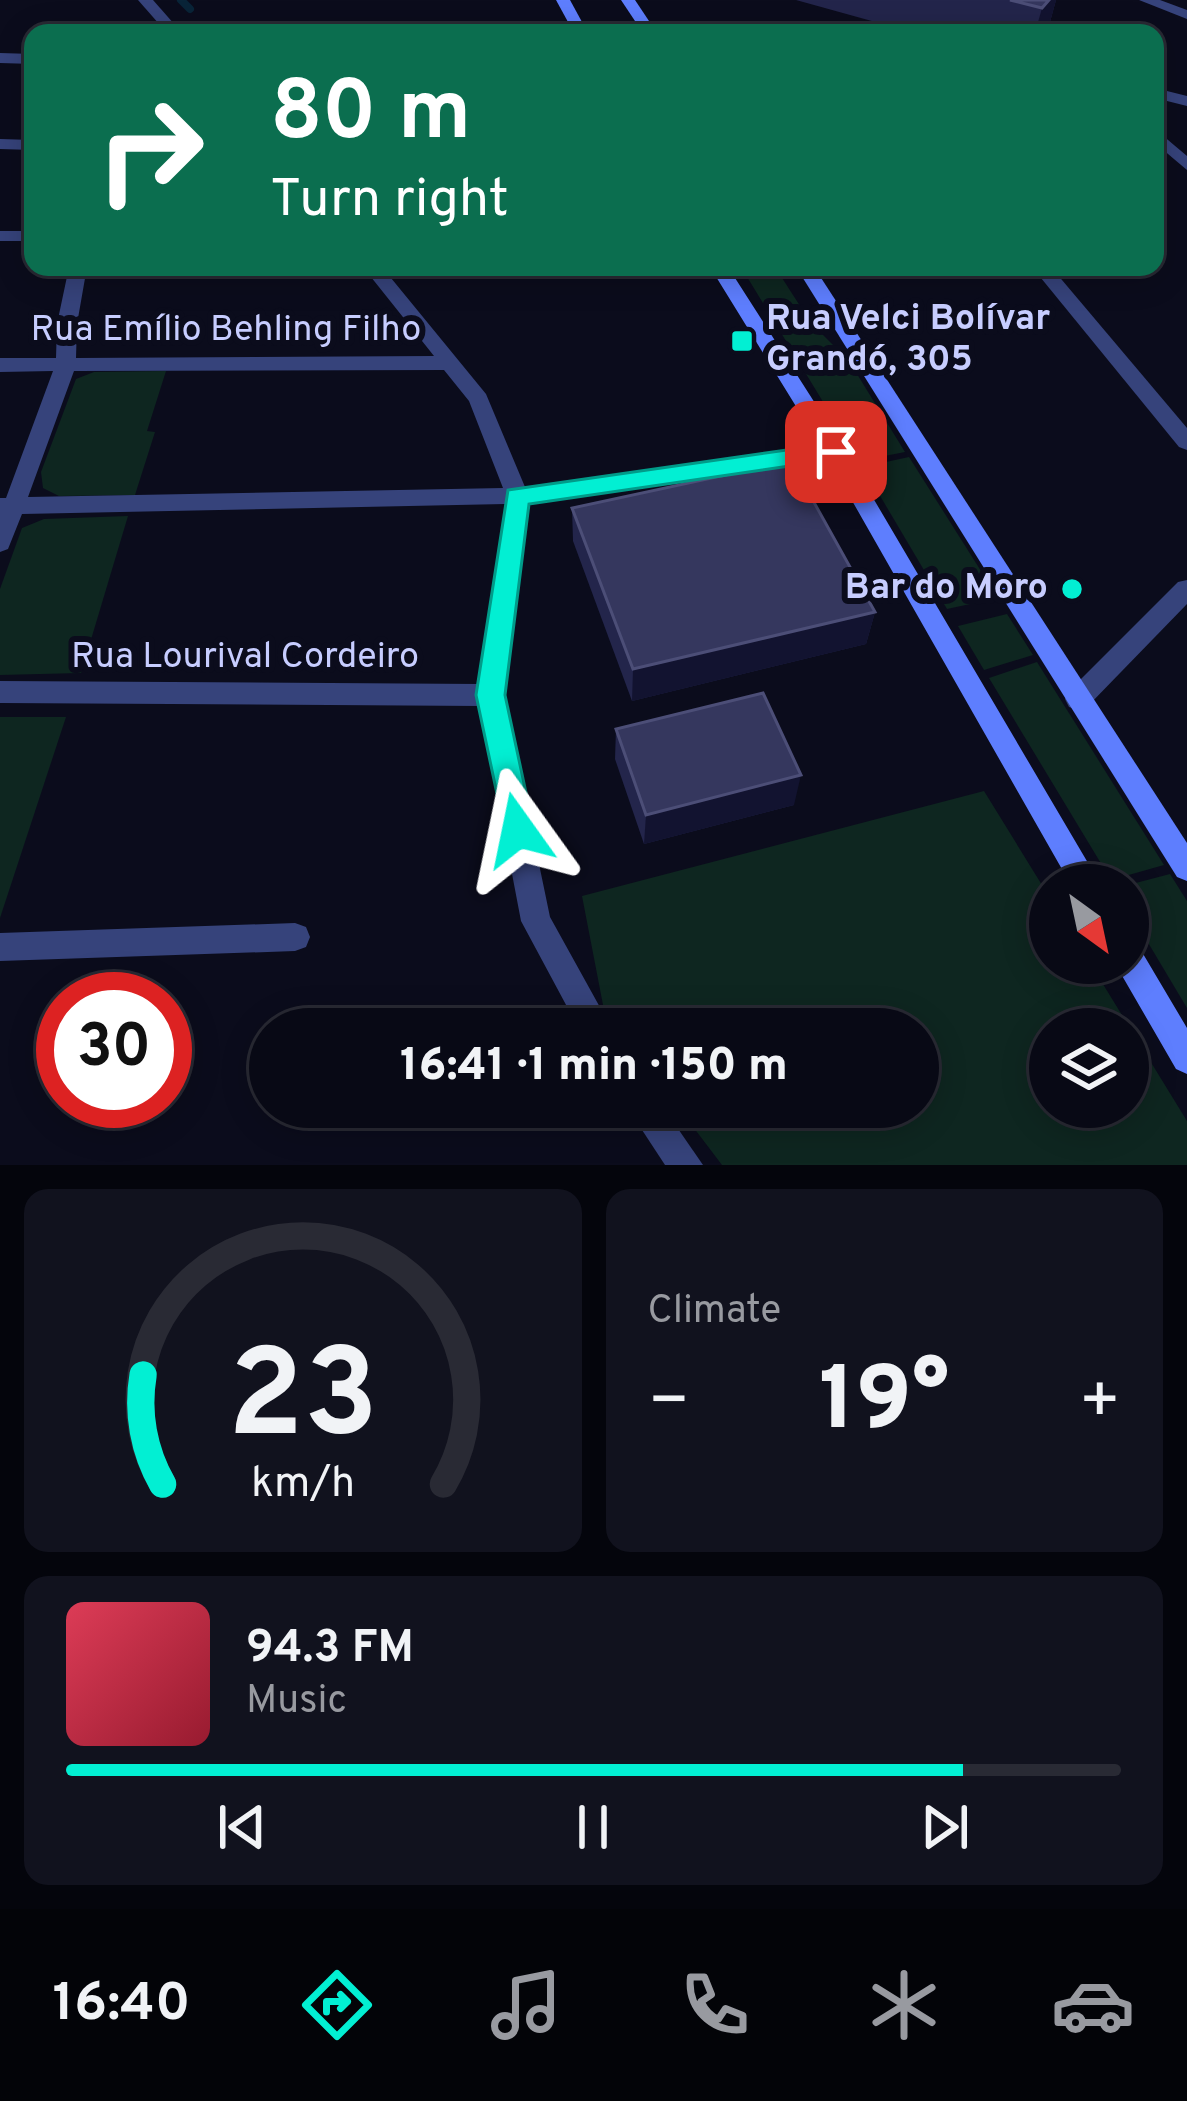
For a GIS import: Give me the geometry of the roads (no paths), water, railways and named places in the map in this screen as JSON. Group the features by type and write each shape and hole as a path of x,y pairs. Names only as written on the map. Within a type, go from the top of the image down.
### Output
{"main road":[{"path":"724,276 836,452 1075,864"},
{"path":"811,276 1187,868"},
{"path":"1144,984 1187,1058"}],"street":[{"path":"145,0 167,24"},
{"path":"1146,0 1187,15"},
{"path":"1164,143 1187,165"},
{"path":"0,543 8,506 66,365 67,324 76,276"},
{"path":"380,276 479,399 517,496 490,695 536,921 584,1008"},
{"path":"1049,276 1187,442"},
{"name":"Rua Emílio Behling Filho","path":"0,364 453,363"},
{"path":"8,506 517,496 836,452"},
{"path":"1078,699 1187,589"},
{"name":"Rua Lourival Cordeiro","path":"0,692 490,695"},
{"path":"0,947 296,938"},
{"path":"659,1128 686,1165"}],"waterway":[{"path":"181,0 190,9"}],"place":[{"name":"Rua Velci Bolívar Grandó, 305","path":"742,341"},
{"name":"Bar do Moro","path":"1072,589"}]}
